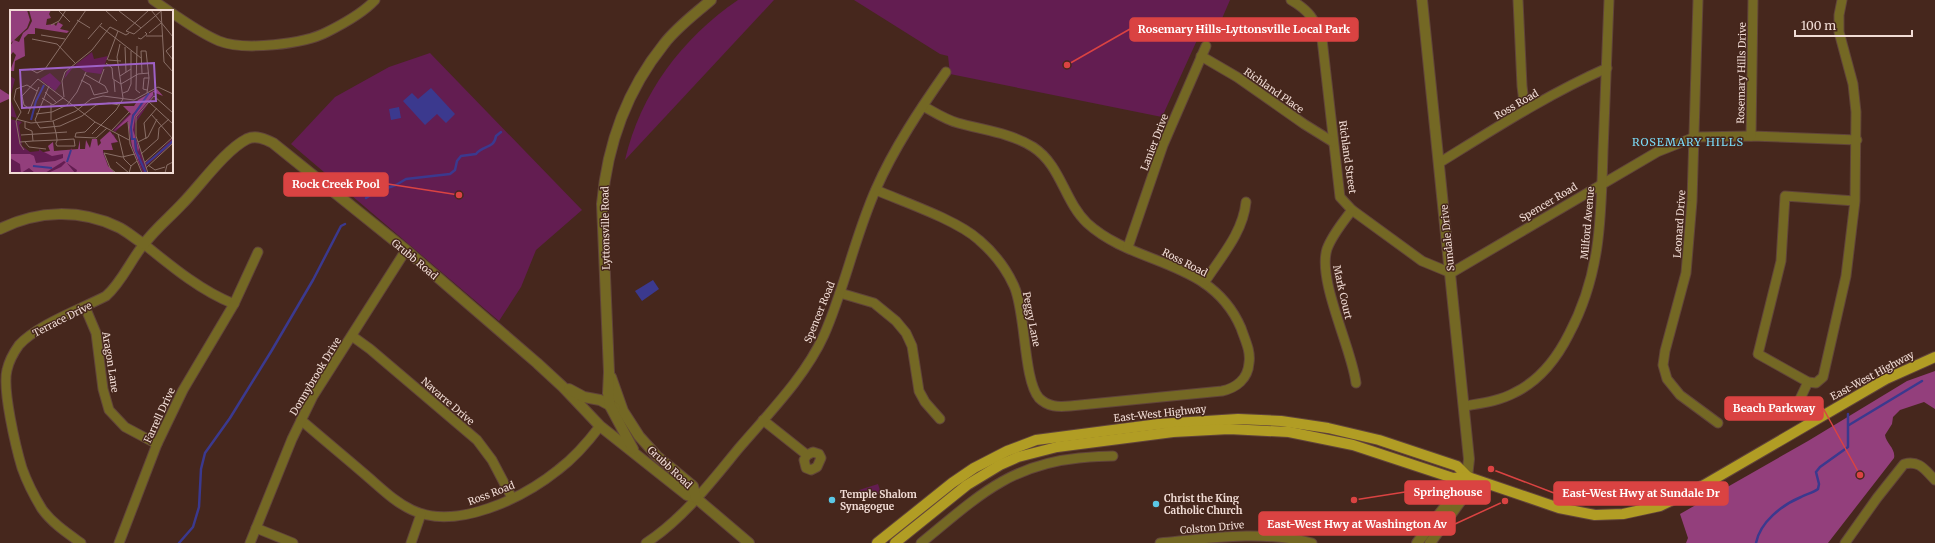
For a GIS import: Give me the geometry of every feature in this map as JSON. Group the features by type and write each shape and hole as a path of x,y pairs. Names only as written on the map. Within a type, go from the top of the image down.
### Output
{"main road":[{"name":"East-West Highway","path":"895,543 984,473 1018,457 1041,450 1069,445 1200,430 1229,429 1289,432 1353,445 1453,478 1468,477 1559,508 1595,515 1623,514 1660,506 1704,485 1886,379 1918,363 1935,357"},
{"name":"East-West Highway","path":"877,543 952,483 974,468 1007,451 1036,440 1159,424 1238,419 1281,421 1328,428 1379,440 1457,466 1468,477"}],"street":[{"path":"152,0 167,10"},
{"path":"173,14 197,30 221,41 246,46 284,44 326,33 370,5 375,0"},
{"name":"Lyttonsville Road","path":"634,452 610,406 608,393 609,372 602,204 604,180 614,134 632,92 648,66 669,38 711,0"},
{"name":"Richland Street","path":"1291,0 1313,16 1322,39 1340,197 1352,210 1422,262 1451,273"},
{"name":"Sundale Drive","path":"1422,0 1438,163 1465,406 1469,459 1465,495 1430,543"},
{"path":"1518,0 1522,86 1525,110"},
{"name":"Milford Avenue","path":"1465,406 1493,401 1515,393 1537,378 1563,346 1581,311 1593,275 1600,233 1609,0"},
{"name":"Leonard Drive","path":"1698,0 1695,137 1692,201 1686,273 1665,351 1663,365 1667,379 1680,395 1718,423"},
{"name":"Rosemary Hills Drive","path":"1753,0 1751,136 1857,140"},
{"path":"1842,0 1839,15 1839,32 1853,84 1857,140 1855,202 1846,276 1823,377 1816,382 1808,382 1758,354 1781,261 1785,196 1847,200 1855,202"},
{"name":"Lanier Drive","path":"1128,247 1163,145 1206,46"},
{"name":"Richland Place","path":"1201,56 1237,77 1304,124 1333,142"},
{"name":"Ross Road","path":"1438,163 1525,110 1581,79 1607,68"},
{"name":"Spencer Road","path":"646,543 672,523 696,498 764,420 800,375 813,356 824,335 840,293 858,235 876,190 923,106 946,72"},
{"name":"Ross Road","path":"923,106 956,122 1013,138 1033,148 1047,159 1054,168 1074,205 1087,222 1108,238 1178,268 1204,283 1222,298 1238,322 1244,336 1250,358 1247,375 1243,380 1229,389 1222,391 1070,406"},
{"name":"Spencer Road","path":"1451,273 1657,152 1695,137 1751,136"},
{"name":"Terrace Drive","path":"80,543 62,530 44,511 33,494 22,468 6,390 7,370 11,358 22,342 30,334 106,296 116,288 135,254 153,232 181,205 233,149 248,139 261,137"},
{"name":"Grubb Road","path":"261,137 273,143 406,250 563,387 600,426 688,495 696,498 749,543"},
{"name":"Peggy Lane","path":"876,190 951,223 979,239 999,260 1015,288 1032,382 1036,392 1048,405 1056,407 1070,406"},
{"path":"1204,283 1240,229 1245,214 1246,202"},
{"name":"Mark Court","path":"1352,210 1327,249 1325,271 1348,356 1355,370 1356,383"},
{"path":"0,229 21,220 43,214 58,213 88,216 119,228 144,244 201,288 220,299 234,304"},
{"name":"Donnybrook Drive","path":"250,543 301,420 314,396 406,250"},
{"name":"Farrell Drive","path":"119,543 157,444 183,390 234,304 258,252"},
{"path":"840,293 874,303 896,320 906,333 912,346 919,391 925,402 940,419"},
{"name":"Aragon Lane","path":"85,307 96,333 103,389 109,410 126,427 157,444"},
{"name":"Navarre Drive","path":"352,336 370,349 477,440 492,460 512,498"},
{"name":"Lyttonsville Road","path":"609,372 623,411"},
{"path":"1808,382 1800,399 1802,407 1812,422"},
{"name":"Grubb Road","path":"563,387 584,397 600,400 623,411 639,436 657,456 693,486 696,498"},
{"name":"Ross Road","path":"301,420 401,504 421,514 436,516 463,515 512,498 538,485 559,470 600,426"},
{"path":"764,420 807,455"},
{"path":"1069,445 1071,459"},
{"path":"921,543 983,493 1013,475 1053,461 1113,456"},
{"path":"1845,543 1856,526 1904,464 1914,463 1921,465 1935,480"},
{"path":"1417,543 1468,477"},
{"path":"411,543 421,514"},
{"path":"256,528 293,543"},
{"name":"Colston Drive","path":"1160,543 1246,535 1290,538 1312,543"}],"shaded area":[{"path":"738,0 774,0 625,160 641,112 666,70 699,32"},
{"path":"854,0 1230,0 1214,37 1198,38 1162,117 950,74 948,56 940,54"},
{"path":"430,53 582,210 536,250 521,287 499,321 291,144 335,97 389,67"},
{"path":"431,88 455,114 446,123 437,114 425,125 403,101 412,93 418,99"},
{"path":"0,89 10,95 10,98 0,103"},
{"path":"399,107 401,118 391,120 389,109"},
{"path":"653,280 659,289 642,301 635,291"},
{"path":"1935,371 1935,409 1924,402 1900,410 1893,417 1892,424 1885,435 1894,452 1894,458 1828,543 1686,543 1688,538 1680,514 1808,441 1907,381"},
{"path":"878,484 881,493 864,500 859,490"}],"waterway":[{"path":"366,198 375,192 396,185 406,179 450,174 455,170 457,161 461,156 476,154 482,149 491,145 496,136 501,132"},
{"path":"179,543 193,527 199,507 201,469 205,453 230,418 272,350 313,280 341,226 345,224"},
{"path":"1849,425 1922,381"},
{"path":"1756,543 1762,528 1773,515 1794,500 1818,489 1819,484 1816,472 1820,467 1848,447 1848,414"}],"place":[{"name":"Rosemary Hills-Lyttonsville Local Park","path":"1067,65"},
{"name":"Rock Creek Pool","path":"459,195"},
{"name":"East-West Hwy at Sundale Dr","path":"1491,469"},
{"name":"Beach Parkway","path":"1860,475"},
{"name":"Temple Shalom Synagogue","path":"832,500"},
{"name":"Springhouse","path":"1354,500"},
{"name":"East-West Hwy at Washington Av","path":"1505,501"},
{"name":"Christ the King Catholic Church","path":"1156,504"}],"district":[{"name":"ROSEMARY HILLS","path":"1688,142"}]}
